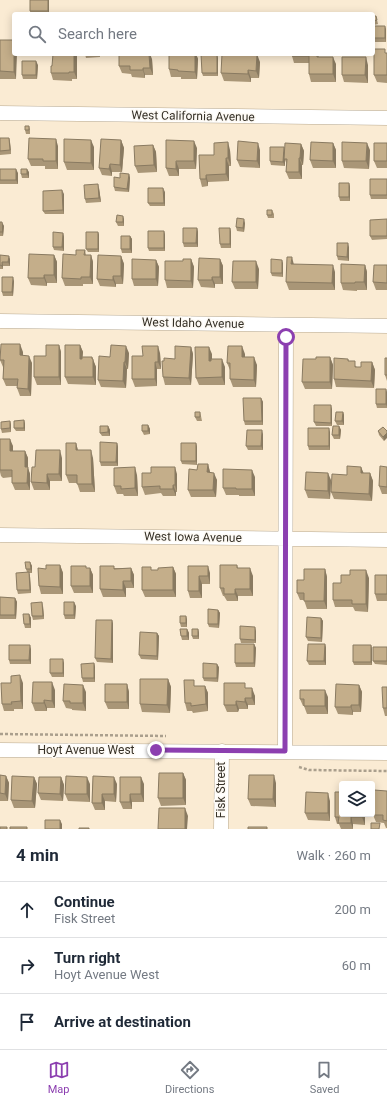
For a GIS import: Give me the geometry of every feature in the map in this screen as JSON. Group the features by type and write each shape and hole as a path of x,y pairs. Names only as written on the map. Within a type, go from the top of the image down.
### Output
{"street":[{"name":"West California Avenue","path":"0,113 387,118"},
{"name":"West Idaho Avenue","path":"0,321 387,326"},
{"path":"285,751 286,324"},
{"name":"West Iowa Avenue","path":"0,535 387,540"},
{"name":"Hoyt Avenue West","path":"0,750 285,751 387,753"},
{"name":"Fisk Street","path":"221,829 222,751"}],"path":[{"path":"0,734 167,736"}],"building":[{"path":"30,0 48,0 48,11 30,11"},
{"path":"375,26 385,26 385,38 375,38"},
{"path":"0,40 12,40 14,72 0,71"},
{"path":"375,49 385,49 385,53 387,53 387,75 374,75"},
{"path":"53,56 74,56 74,72 51,73"},
{"path":"119,56 149,56 150,68 143,68 143,70 130,70 130,66 119,66"},
{"path":"169,56 195,56 195,72 169,69"},
{"path":"201,56 217,56 217,73 202,73"},
{"path":"222,56 257,56 256,71 248,70 248,74 221,73"},
{"path":"309,56 333,57 333,74 309,74"},
{"path":"342,57 366,57 365,75 342,75"},
{"path":"22,61 36,61 36,75 22,75"},
{"path":"25,126 29,126 29,130 25,130"},
{"path":"0,138 9,138 10,150 0,151"},
{"path":"29,138 56,139 56,161 28,159"},
{"path":"64,139 91,140 91,163 64,162"},
{"path":"101,139 121,140 120,165 110,164 109,169 99,168"},
{"path":"166,140 194,141 194,161 176,161 176,169 166,168"},
{"path":"238,141 258,143 257,161 237,160"},
{"path":"228,142 226,174 206,175 206,179 200,179 199,155 214,155 214,143"},
{"path":"311,142 333,143 333,161 310,160"},
{"path":"342,142 367,143 366,161 342,161"},
{"path":"285,143 301,144 299,172 286,172 287,159 284,159"},
{"path":"374,143 387,143 387,161 374,161"},
{"path":"153,145 154,165 135,166 134,146"},
{"path":"270,147 284,147 283,162 270,161"},
{"path":"0,169 16,169 16,180 0,180"},
{"path":"21,169 27,169 27,174 21,174"},
{"path":"120,173 129,174 127,189 114,187 114,177 120,178"},
{"path":"370,179 387,179 387,195 370,195"},
{"path":"339,183 349,183 349,197 339,197"},
{"path":"98,184 99,198 85,199 84,185"},
{"path":"148,188 163,188 164,203 148,203"},
{"path":"62,190 63,210 43,211 43,191"},
{"path":"267,210 272,210 272,215 267,215"},
{"path":"117,215 123,216 123,222 116,222"},
{"path":"237,218 244,219 243,228 236,227"},
{"path":"387,219 387,236 370,236 370,220"},
{"path":"0,222 2,222 2,232 0,232"},
{"path":"183,228 197,228 196,243 183,243"},
{"path":"219,228 230,228 230,244 220,244"},
{"path":"148,231 164,231 164,248 148,248"},
{"path":"53,232 63,233 62,247 53,247"},
{"path":"86,232 98,232 98,249 86,249"},
{"path":"121,236 130,236 130,249 121,249"},
{"path":"337,243 348,243 347,257 337,256"},
{"path":"76,250 85,250 84,255 91,255 90,277 81,277 81,279 62,278 63,254 76,255"},
{"path":"29,254 54,255 54,275 44,275 44,278 28,278"},
{"path":"0,255 9,256 8,262 2,262 2,266 0,265"},
{"path":"98,255 121,256 121,276 113,276 113,280 97,279"},
{"path":"287,257 292,257 291,264 333,265 332,283 286,282"},
{"path":"199,258 220,259 220,277 212,277 212,280 198,280"},
{"path":"132,259 156,260 156,279 132,279"},
{"path":"183,259 191,259 191,281 165,280 165,261 183,261"},
{"path":"271,259 282,260 282,273 271,273"},
{"path":"233,261 256,261 256,282 232,282"},
{"path":"341,264 365,265 364,282 341,283"},
{"path":"374,265 387,265 387,283 373,282"},
{"path":"2,277 13,277 12,292 2,292"},
{"path":"1,344 20,344 20,355 29,356 28,389 17,388 18,379 3,379 4,360 0,360"},
{"path":"46,345 59,345 59,377 34,377 34,356 46,356"},
{"path":"65,345 80,345 80,359 82,359 82,357 92,357 93,377 65,377"},
{"path":"111,345 126,346 123,381 98,380 99,356 110,357"},
{"path":"142,346 158,346 158,362 155,362 155,379 132,379 132,356 143,356"},
{"path":"175,346 191,347 189,378 163,377 162,361 164,361 164,358 175,359"},
{"path":"228,346 242,346 242,357 254,357 254,380 230,379 230,363 227,363"},
{"path":"195,347 209,347 209,361 211,361 211,359 222,359 222,377 196,378"},
{"path":"316,357 330,357 330,382 302,382 303,359 316,359"},
{"path":"334,358 355,361 355,367 361,367 361,362 372,362 371,381 334,379"},
{"path":"385,358 387,358 387,375 385,375"},
{"path":"376,389 386,389 386,404 376,404"},
{"path":"243,398 261,398 262,421 244,421"},
{"path":"314,405 331,405 331,423 314,422"},
{"path":"195,412 200,412 200,417 195,417"},
{"path":"336,412 343,412 342,421 335,421"},
{"path":"24,420 24,428 14,428 14,421"},
{"path":"10,421 10,428 1,429 1,422"},
{"path":"142,425 148,425 148,431 142,431"},
{"path":"100,426 108,426 108,432 100,433"},
{"path":"333,426 339,426 339,435 332,435"},
{"path":"383,427 387,433 383,437 378,431"},
{"path":"308,428 329,428 329,446 308,446"},
{"path":"247,430 262,430 261,446 246,446"},
{"path":"0,439 10,439 10,451 25,451 25,467 28,467 27,483 12,483 12,470 0,470"},
{"path":"100,442 117,443 116,462 100,462"},
{"path":"66,443 76,443 76,450 91,450 92,484 77,484 77,475 66,475"},
{"path":"181,443 196,443 196,461 181,461"},
{"path":"36,450 60,450 59,474 47,474 47,483 31,482 32,467 35,467"},
{"path":"198,464 208,464 207,472 214,473 213,490 188,490 189,469 197,470"},
{"path":"347,466 361,467 361,473 370,473 369,494 331,492 332,474 347,475"},
{"path":"380,466 387,467 387,487 379,486"},
{"path":"135,467 135,488 121,489 121,486 114,486 114,468"},
{"path":"151,467 175,467 175,485 173,485 173,489 160,489 160,486 142,487 142,473 151,473"},
{"path":"223,469 252,470 252,489 223,488"},
{"path":"306,472 328,473 328,491 305,490"},
{"path":"25,562 30,562 31,569 26,569"},
{"path":"46,565 60,565 60,587 39,586 38,568 46,569"},
{"path":"220,565 237,565 237,568 250,568 250,589 235,589 235,594 224,594 224,588 220,588"},
{"path":"71,566 86,566 86,568 90,568 90,586 71,586"},
{"path":"100,566 114,566 114,569 131,568 131,581 123,581 123,590 100,589"},
{"path":"188,566 208,566 208,576 199,576 199,591 188,591"},
{"path":"142,567 151,567 151,570 158,570 158,568 173,567 173,590 142,590"},
{"path":"304,569 325,569 324,601 304,601 304,593 297,593 297,580 304,580"},
{"path":"350,570 366,570 366,604 352,604 352,600 333,600 333,583 341,583 341,575 350,575"},
{"path":"29,572 30,590 17,590 16,573"},
{"path":"375,575 387,575 387,594 375,594"},
{"path":"0,597 15,598 15,615 0,615"},
{"path":"42,602 43,616 32,616 31,603"},
{"path":"64,602 74,602 74,615 64,615"},
{"path":"208,609 218,610 218,624 208,624"},
{"path":"23,614 29,614 30,624 24,624"},
{"path":"180,616 186,616 186,623 180,623"},
{"path":"307,617 321,618 321,638 306,637"},
{"path":"96,620 112,620 111,659 95,658"},
{"path":"240,626 255,627 255,640 240,639"},
{"path":"180,629 187,629 187,636 181,636"},
{"path":"192,629 198,629 198,636 192,636"},
{"path":"140,632 157,633 157,656 139,655"},
{"path":"235,644 254,644 254,663 235,663"},
{"path":"308,644 325,644 324,661 307,661"},
{"path":"9,645 30,645 29,660 9,660"},
{"path":"353,645 371,645 371,662 353,662"},
{"path":"373,647 387,647 387,661 373,661"},
{"path":"50,659 63,659 63,673 50,673"},
{"path":"94,663 94,678 82,678 81,664"},
{"path":"203,663 217,664 217,678 203,678"},
{"path":"20,675 21,701 11,702 12,704 2,704 1,683 11,683 11,676"},
{"path":"140,679 168,679 167,705 140,704"},
{"path":"184,680 194,680 194,686 205,686 206,704 191,706 191,703 185,703"},
{"path":"33,682 52,682 52,701 44,700 44,703 32,703"},
{"path":"224,683 245,683 245,688 252,688 252,698 245,698 245,702 236,701 236,705 224,705"},
{"path":"64,684 83,685 83,703 70,703 70,701 63,701"},
{"path":"105,684 127,684 127,702 105,702"},
{"path":"336,684 359,685 359,705 351,705 351,707 335,707"},
{"path":"382,687 387,687 387,708 383,708"},
{"path":"300,690 325,690 325,706 304,706 304,699 300,699"},
{"path":"159,773 183,773 183,798 158,798"},
{"path":"0,775 6,776 5,794 0,793"},
{"path":"249,775 274,775 273,799 248,799"},
{"path":"12,776 34,777 32,801 11,800"},
{"path":"66,776 87,777 87,794 65,794"},
{"path":"93,776 114,777 114,794 102,794 102,803 92,803"},
{"path":"39,777 61,777 60,794 38,793"},
{"path":"120,777 141,777 141,794 130,794 130,802 120,802"},
{"path":"375,790 387,791 387,821 383,820 383,815 375,815"},
{"path":"306,792 328,793 328,813 305,813"},
{"path":"335,792 339,792 339,817 335,817"},
{"path":"159,808 185,808 185,829 158,829"},
{"path":"339,817 351,817 351,823 338,823"},
{"path":"45,820 60,820 60,829 45,829"},
{"path":"371,823 380,823 379,829 371,829"},
{"path":"0,827 7,827 7,829 0,829"},
{"path":"10,827 27,827 27,829 10,829"},
{"path":"248,827 267,827 267,829 248,829"}],"route":[{"path":"156,750 285,751 286,337"}]}
